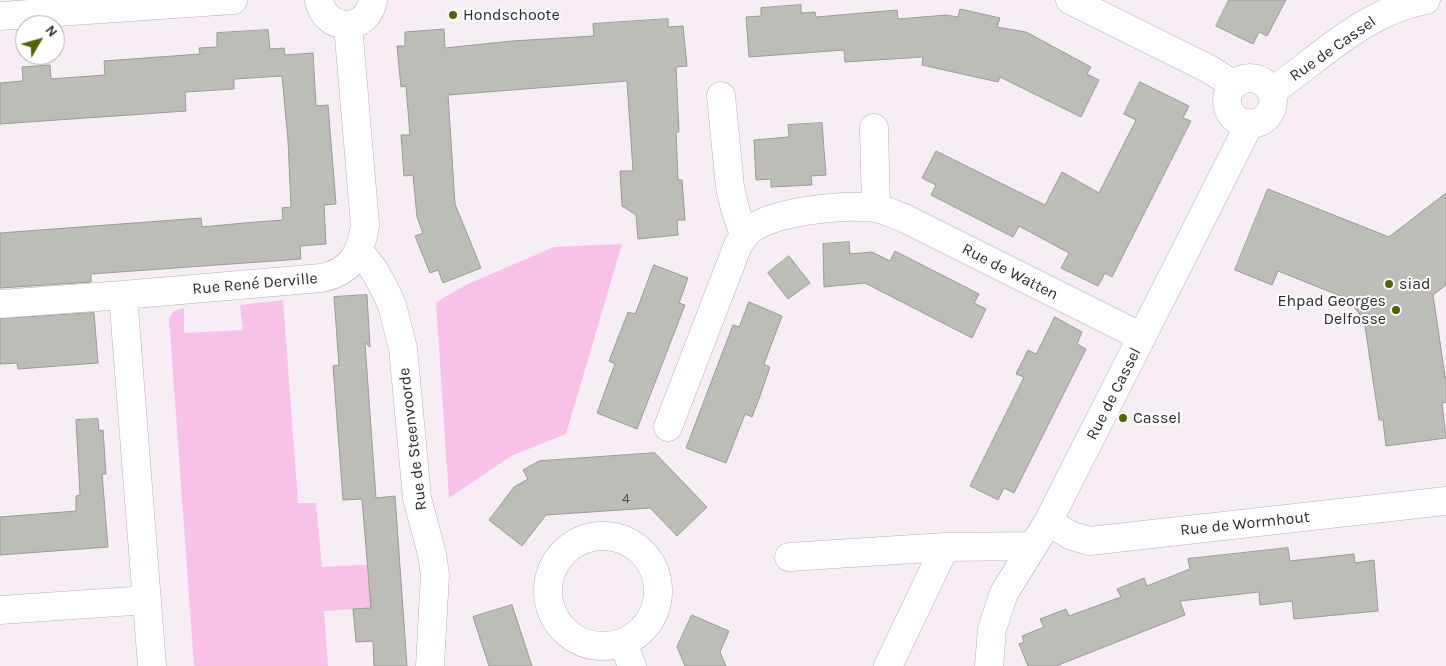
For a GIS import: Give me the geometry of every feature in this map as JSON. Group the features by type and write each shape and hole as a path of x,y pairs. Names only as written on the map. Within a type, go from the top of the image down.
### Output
{"street":[{"path":"0,16 233,0"},
{"path":"319,0 322,11 328,18 335,23 348,25 357,23 365,18 370,11 373,0"},
{"path":"1070,0 1209,69 1234,85"},
{"name":"Rue de Cassel","path":"1272,92 1346,36 1395,4 1426,0"},
{"path":"348,25 365,226 360,252"},
{"path":"1255,78 1272,92 1273,100 1269,114 1257,123 1250,124 1236,119 1228,106 1230,91 1240,80 1255,78"},
{"path":"668,427 706,332 731,261 744,235 730,187 721,96"},
{"name":"Rue de Cassel","path":"989,666 992,628 1004,593 1048,522 1250,124"},
{"path":"874,128 876,208"},
{"name":"Rue de Watten","path":"744,235 764,222 796,214 856,207 876,208 904,218 1142,337"},
{"name":"Rue René Derville","path":"0,304 321,278 331,276 341,270 352,262 360,252"},
{"name":"Rue de Steenvoorde","path":"360,252 374,270 392,305 403,348 417,498 432,554 435,575 430,666"},
{"path":"124,295 152,666"},
{"name":"Rue de Wormhout","path":"1048,522 1072,536 1090,541 1446,501"},
{"path":"597,535 616,536 632,543 646,555 655,570 659,587 657,605 650,621 638,634 627,654 604,646 586,644 569,635 556,621 549,604 548,584 552,566 563,551 579,540 597,535"},
{"path":"789,557 945,547 1034,546"},
{"path":"888,666 945,547"},
{"path":"0,610 147,600"}],"shaded area":[{"path":"622,244 566,434 511,456 449,498 436,302 468,284 554,247"},
{"path":"283,300 298,503 316,503 322,567 400,563 403,606 324,611 328,666 194,666 169,318 174,311 184,308 184,333 243,330 240,305"}],"building":[{"path":"1229,0 1286,0 1267,36 1259,32 1253,44 1216,26"},
{"path":"801,5 801,13 815,12 816,17 897,10 898,19 946,15 958,17 960,9 1000,18 997,27 1026,32 1091,67 1087,74 1099,80 1081,117 1000,77 998,82 922,65 923,57 845,62 844,50 749,57 746,17 761,16 761,8"},
{"path":"668,19 668,27 683,26 687,66 676,67 679,132 676,132 678,180 682,180 685,220 677,220 678,235 638,239 636,215 622,206 620,171 633,171 627,81 448,95 455,204 481,268 443,283 438,270 430,273 415,236 423,233 417,217 413,175 404,176 401,135 410,135 406,86 401,87 397,46 405,46 405,32 444,29 445,48 512,41 594,36 593,24"},
{"path":"268,30 270,49 284,48 285,55 313,53 316,106 328,105 336,204 324,205 326,244 300,246 301,259 91,274 91,282 0,288 0,233 201,218 202,227 283,220 282,208 291,207 288,140 282,76 234,79 234,89 185,92 186,111 0,124 0,83 23,81 22,67 50,65 51,79 105,75 104,61 200,54 199,48 217,47 217,33"},
{"path":"1140,82 1189,106 1183,118 1191,121 1112,277 1105,273 1098,286 1061,268 1069,253 1019,226 1013,237 931,195 936,185 922,178 936,151 1045,205 1062,172 1099,193 1136,120 1124,114"},
{"path":"822,123 826,175 811,176 812,185 771,187 771,179 756,180 754,140 789,137 788,125"},
{"name":"Ehpad Georges Delfosse","path":"1268,189 1389,237 1446,193 1446,285 1433,295 1446,383 1446,402 1442,403 1446,438 1386,446 1383,420 1379,420 1364,320 1348,299 1278,271 1272,285 1235,270"},
{"path":"849,242 850,254 872,252 890,261 895,251 979,294 974,303 986,309 972,338 865,283 824,287 823,244"},
{"path":"789,256 810,283 788,299 768,273"},
{"path":"654,265 688,278 679,303 685,305 637,429 597,413 615,364 609,361 628,312 635,314"},
{"path":"367,295 370,347 365,343 376,498 395,496 407,666 374,666 373,641 356,642 353,609 371,608 362,499 343,500 333,366 339,365 334,297"},
{"path":"749,302 782,316 764,364 770,367 752,417 745,414 726,463 686,448 733,325 739,327"},
{"path":"94,313 98,363 18,369 17,363 0,364 0,319"},
{"path":"1055,317 1082,332 1077,344 1086,349 1014,493 1004,488 998,500 970,486 1024,377 1016,374 1028,350 1036,354"},
{"path":"98,419 99,431 103,430 106,474 102,474 108,547 0,555 0,517 76,511 76,496 80,495 76,420"},
{"path":"655,453 707,507 677,536 650,508 546,515 522,546 489,520 514,487 528,479 523,470 539,461"},
{"path":"1288,548 1290,561 1354,554 1355,563 1374,560 1378,611 1294,619 1292,601 1260,605 1259,592 1180,601 1185,615 1056,666 1028,666 1019,644 1024,642 1022,636 1044,627 1040,619 1066,609 1069,616 1121,597 1117,589 1144,578 1147,586 1190,569 1188,559"},
{"path":"512,605 532,666 489,666 473,617"},
{"path":"692,615 729,631 720,652 726,666 685,666 677,647"}],"place":[{"name":"Hondschoote","path":"453,15"},
{"name":"siad","path":"1389,284"},
{"name":"Ehpad Georges Delfosse","path":"1396,310"},
{"name":"Cassel","path":"1123,418"}]}
